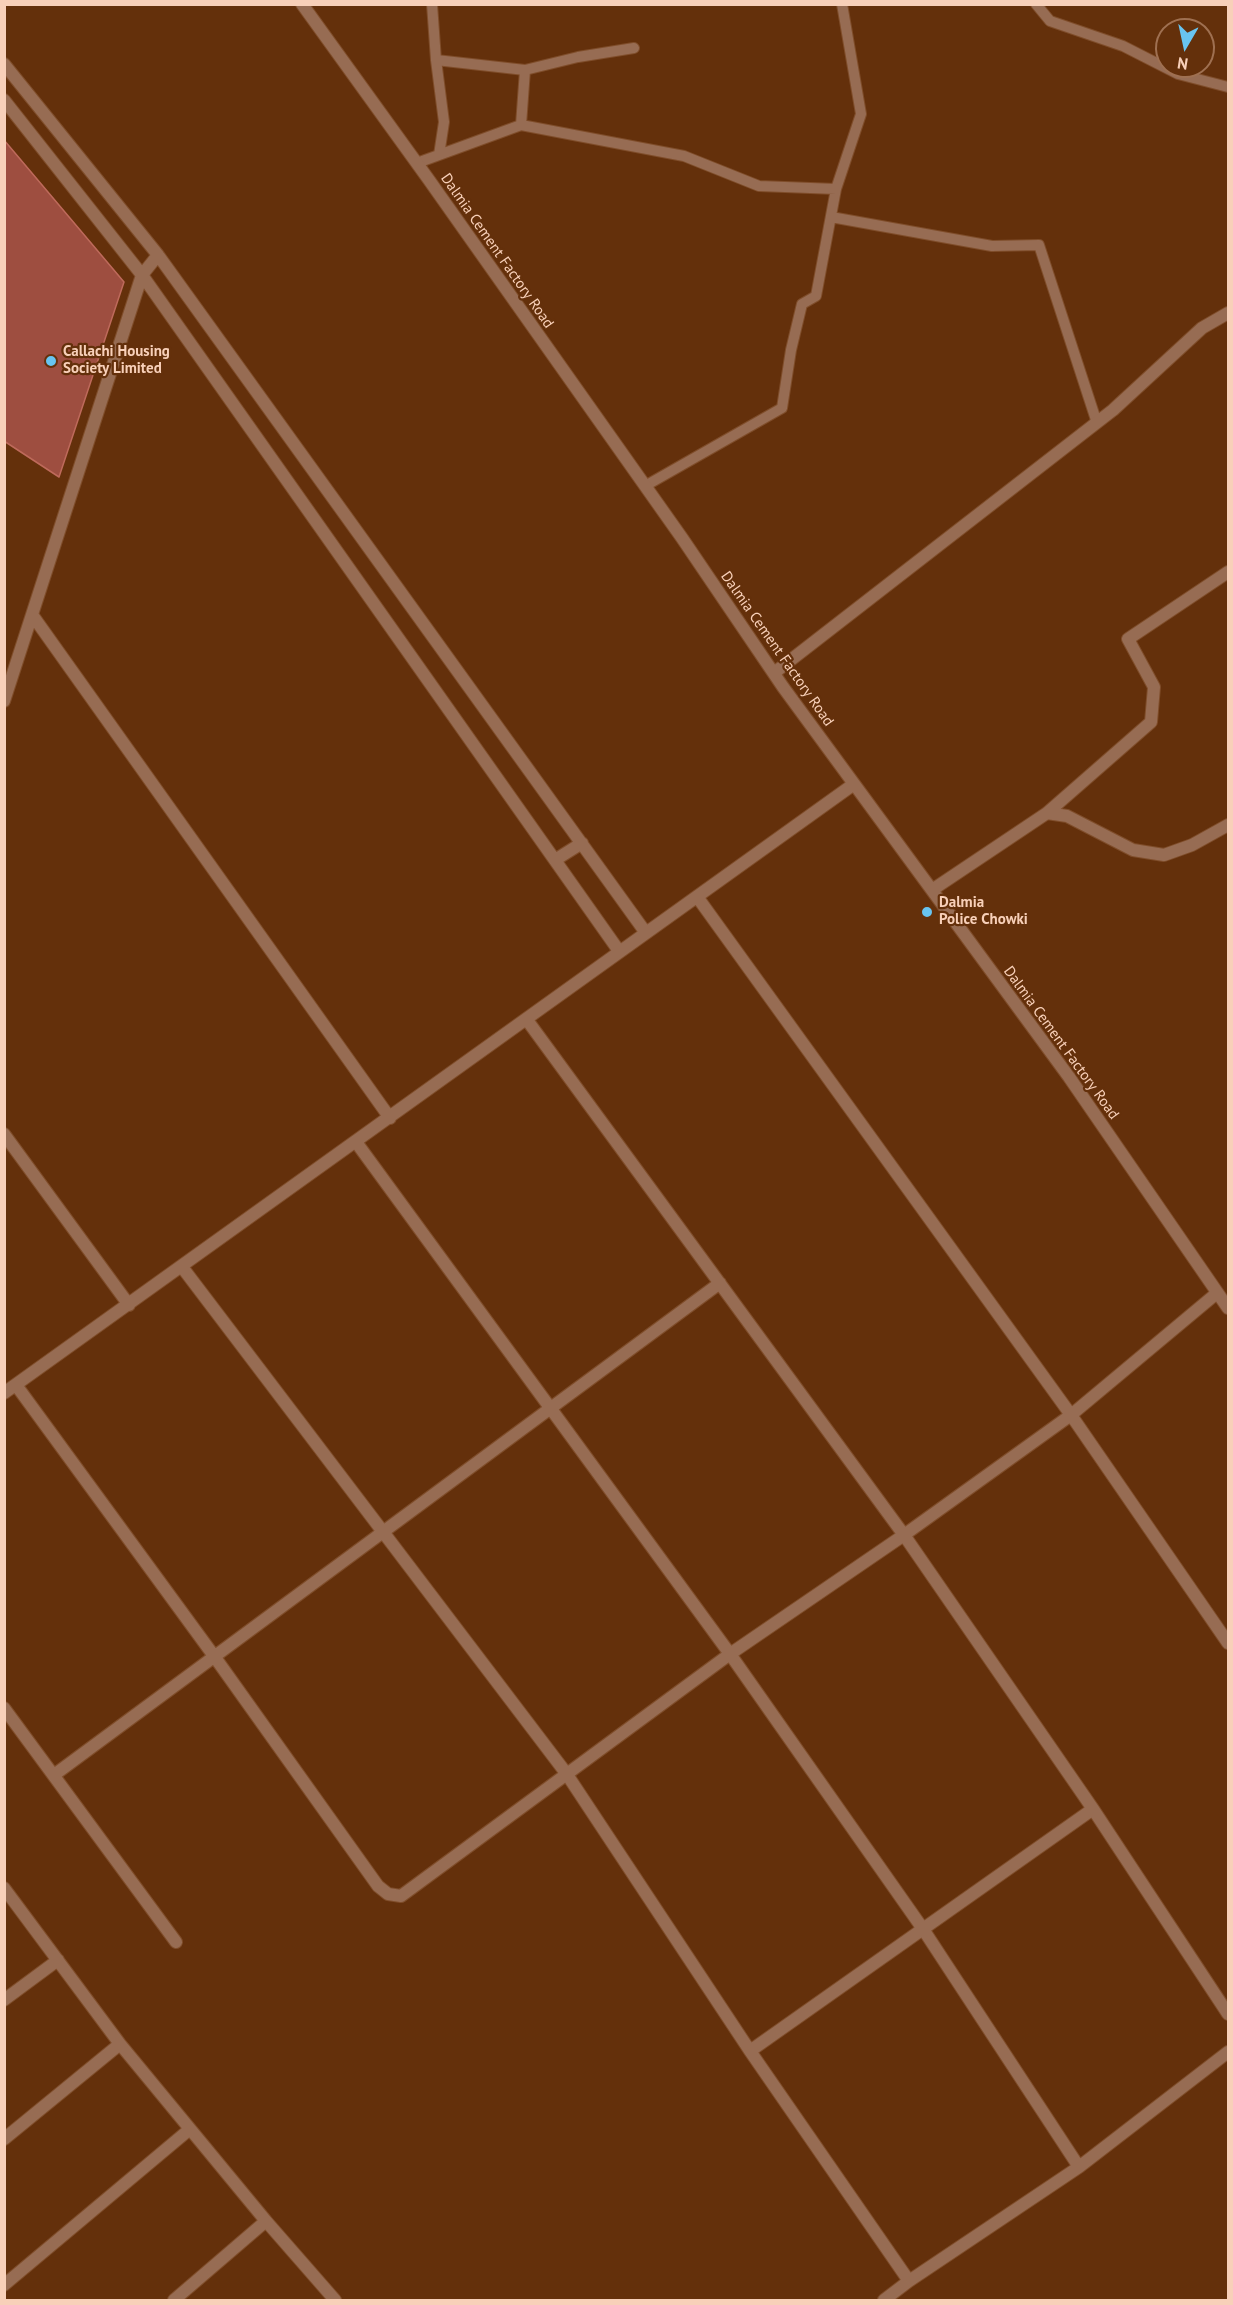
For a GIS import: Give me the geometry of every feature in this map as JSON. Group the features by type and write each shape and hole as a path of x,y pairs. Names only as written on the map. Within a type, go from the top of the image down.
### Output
{"street":[{"name":"Dalmia Cement Factory Road","path":"302,4 645,486 774,673 1069,1077 1228,1308"},
{"path":"4,64 158,255 646,933"},
{"path":"4,100 142,275 619,951"},
{"path":"4,701 142,275 158,255"},
{"path":"774,673 1097,423 1202,328 1228,313"},
{"path":"932,890 1047,813 1151,722 1154,687 1128,639 1228,572"},
{"path":"33,616 390,1118"},
{"path":"4,1394 854,784"},
{"path":"1047,813 1067,816 1133,850 1164,855 1192,845 1228,825"},
{"path":"555,860 582,843"},
{"path":"698,898 1071,1415 1228,1643"},
{"path":"527,1020 904,1535 1093,1809 1228,2014"},
{"path":"4,1134 129,1305"},
{"path":"356,1142 730,1654 923,1929 1080,2167"},
{"path":"182,1267 566,1773 750,2051 909,2281"},
{"path":"54,1775 720,1283"},
{"path":"16,1385 378,1886 388,1894 401,1896 730,1654 904,1535 1071,1415 1217,1293"},
{"path":"4,1708 176,1942"},
{"path":"750,2051 1093,1809"},
{"path":"4,1888 120,2044 335,2301"},
{"path":"4,2001 58,1960"},
{"path":"4,2139 120,2044"},
{"path":"884,2301 909,2281 1080,2167 1228,2052"},
{"path":"4,2284 190,2129"},
{"path":"174,2301 266,2221"}],"lane":[{"path":"432,4 444,122 439,155"},
{"path":"645,486 783,408 791,350 802,304 816,296 836,189 861,114 842,4"},
{"path":"1036,4 1050,21 1123,46 1178,74 1228,87"},
{"path":"436,60 525,70 578,57 634,48"},
{"path":"521,125 525,70"},
{"path":"417,163 521,125 684,156 759,186 836,189"},
{"path":"831,217 992,246 1039,245 1097,423"}],"building":[{"name":"Callachi Housing Society Limited","path":"4,140 124,282 59,477 4,441"}],"place":[{"name":"Callachi Housing Society Limited","path":"51,361"},
{"name":"Dalmia Police Chowki","path":"927,912"}]}
